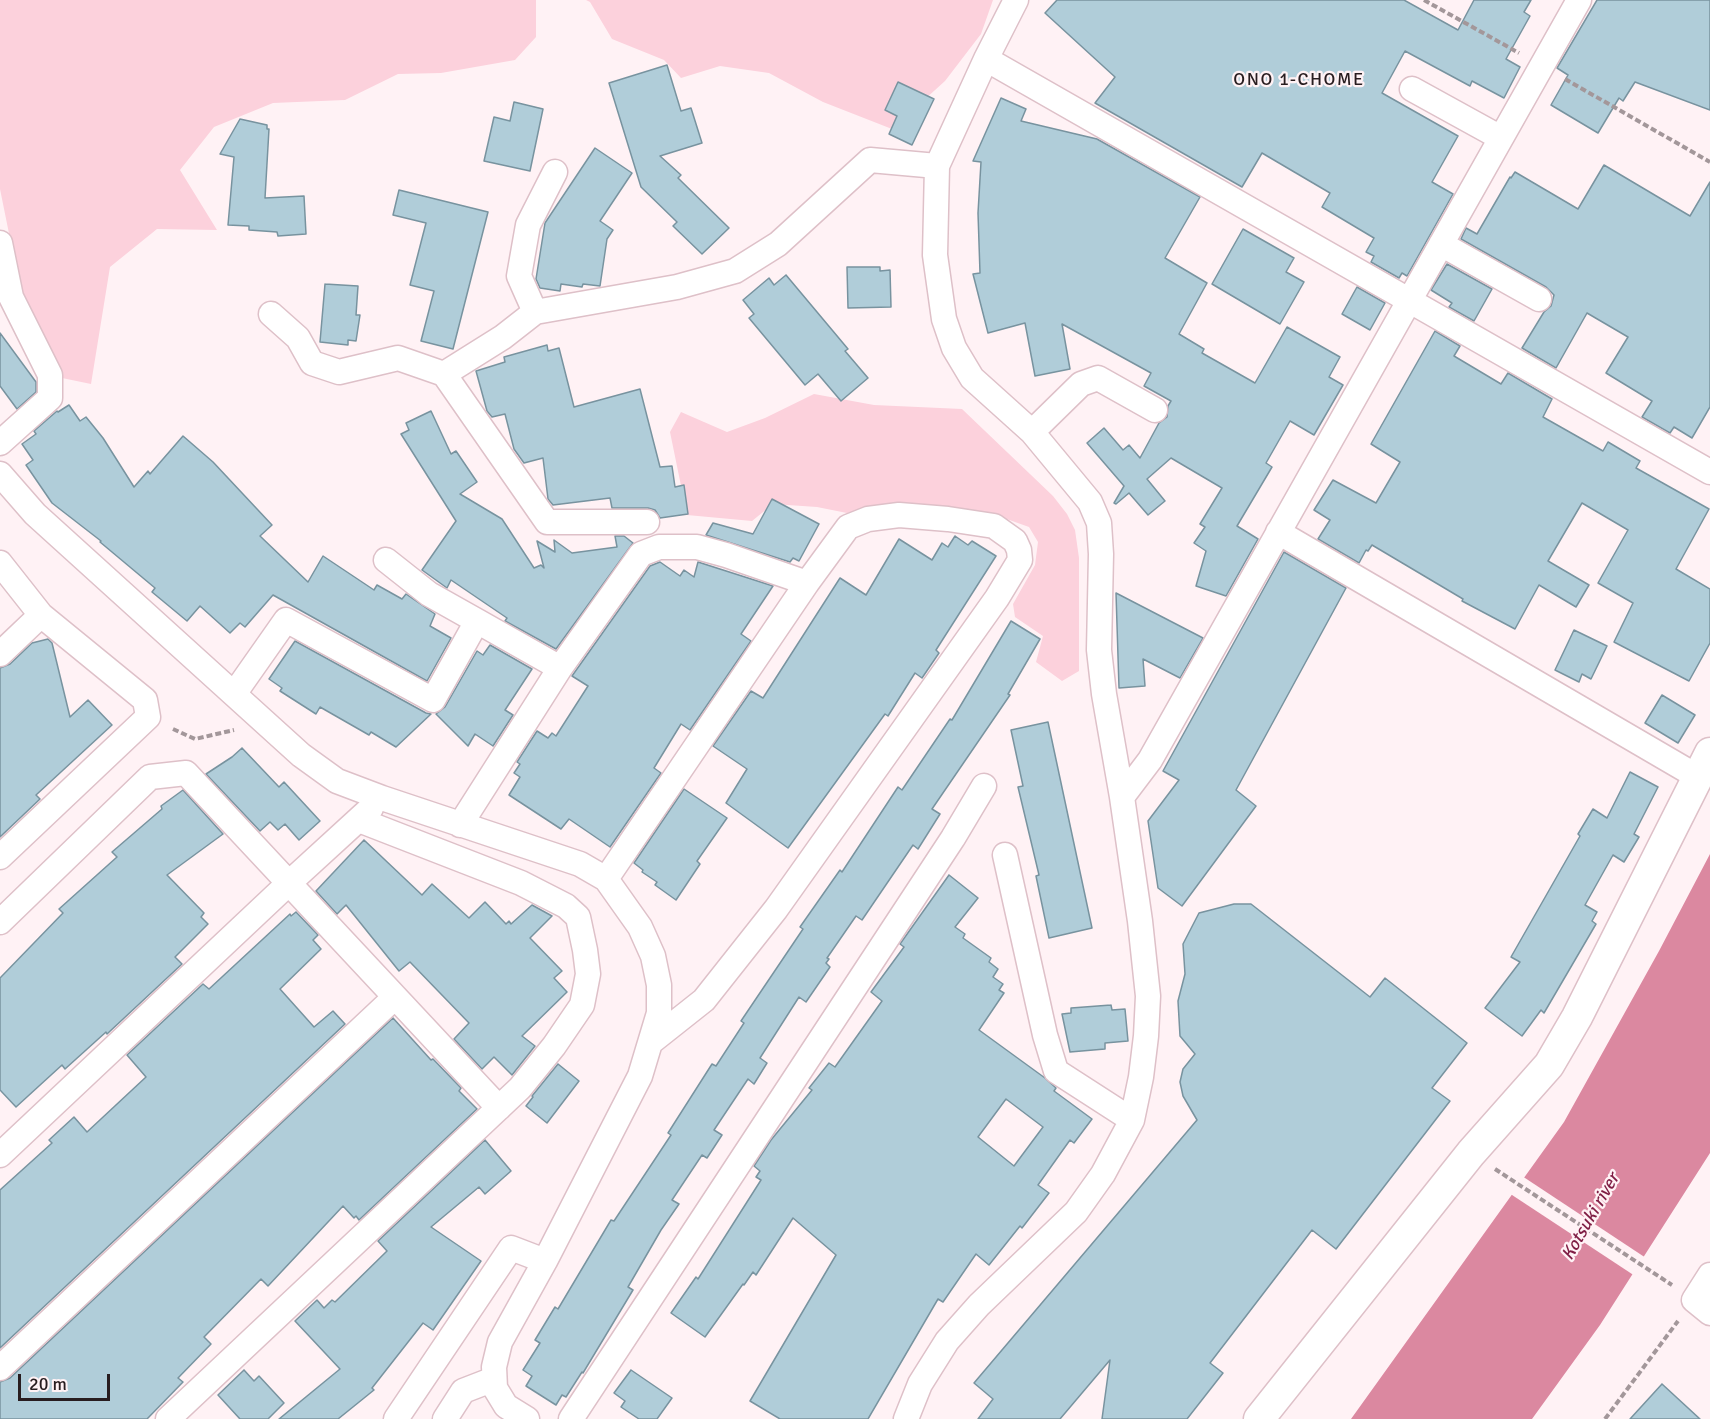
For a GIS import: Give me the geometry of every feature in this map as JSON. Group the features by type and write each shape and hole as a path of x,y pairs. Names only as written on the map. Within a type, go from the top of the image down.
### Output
{"street":[{"path":"906,1419 920,1384 947,1341 979,1305 1076,1212 1103,1174 1132,1120 1141,1077 1148,996 1140,921 1099,650 1101,554 1099,523 1090,502 1032,432 972,378 954,348 944,319 935,255 937,166 1016,0"},
{"path":"1122,797 1150,760 1579,0"},
{"path":"986,59 1710,472"},
{"path":"1412,89 1501,138"},
{"path":"444,374 503,337 535,312 677,287 735,271 778,244 870,160 937,166"},
{"path":"535,312 519,276 528,225 555,172"},
{"path":"0,243 11,297 50,375 50,398 0,443"},
{"path":"1441,244 1539,299"},
{"path":"271,314 298,338 312,363 339,372 398,357 444,374 547,522 647,522"},
{"path":"1032,432 1081,384 1098,378 1155,410"},
{"path":"0,474 35,514 234,694 264,724 337,781 460,825 559,855 580,864 606,879 640,927 653,956 659,985 659,1014 640,1076 545,1261 500,1342 494,1367 495,1388 506,1406 526,1419"},
{"path":"606,879 807,583 848,527 868,519 899,515 948,519 994,526 1015,541 1020,560 997,598 776,909 704,1000 651,1042"},
{"path":"1259,1419 1471,1153 1549,1065 1577,1017 1704,765 1278,532"},
{"path":"460,825 560,668 641,554 659,547 697,547 807,583"},
{"path":"386,560 429,594 560,668"},
{"path":"0,563 41,615 145,700 148,717 0,857"},
{"path":"0,654 41,615"},
{"path":"234,694 286,620 433,700 477,621"},
{"path":"0,922 150,777 186,773 499,1108"},
{"path":"571,1419 953,838 984,786"},
{"path":"0,1155 382,798"},
{"path":"168,1419 527,1080 582,1005 588,974 578,917 566,906 521,884 358,820"},
{"path":"1005,855 1045,1035 1056,1071 1132,1120"},
{"path":"0,1368 395,997"},
{"path":"396,1419 511,1248 545,1261"},
{"path":"1702,1306 1710,1275"},
{"path":"445,1419 463,1391 494,1379"}],"path":[{"path":"148,717 195,739 264,724"},
{"path":"1498,1171 1702,1306 1605,1419"}],"shaded area":[{"path":"0,0 536,0 536,37 515,60 441,73 398,74 345,100 273,103 214,127 180,170 217,230 157,229 110,267 91,384 62,378 22,298 0,189"},
{"path":"586,0 993,0 981,34 945,81 892,129 823,102 769,73 720,66 681,78 664,60 612,39 590,2"},
{"path":"814,394 874,405 962,409 1053,496 1067,514 1075,530 1079,558 1079,671 1062,681 1036,662 1043,636 1015,617 1013,604 1035,565 1038,542 1029,527 1001,517 893,508 847,513 817,507 773,504 752,521 687,515 670,432 681,412 727,432 765,418"}],"water":[{"name":"Kotsuki river","path":"1710,854 1710,1153 1600,1325 1532,1419 1351,1419 1564,1122"}],"pier":[{"path":"1522,1176 1646,1258 1635,1276 1509,1193"}],"building":[{"path":"1057,0 1404,0 1458,30 1474,0 1531,0 1524,12 1530,16 1506,59 1520,67 1504,98 1472,81 1470,86 1405,51 1382,93 1458,136 1432,182 1453,194 1407,276 1402,273 1399,278 1371,262 1374,256 1366,252 1374,238 1322,207 1330,193 1262,153 1242,187 1095,103 1115,77 1045,13"},
{"path":"1597,0 1710,0 1710,110 1635,82 1623,101 1619,98 1598,133 1551,105 1568,75 1557,68"},
{"path":"667,65 681,111 691,108 702,143 660,156 681,175 678,178 729,228 702,254 673,226 677,222 641,187 609,83"},
{"path":"898,82 934,99 912,145 889,134 897,116 885,110"},
{"path":"1001,98 1026,109 1021,121 1097,139 1200,197 1165,258 1207,283 1179,334 1204,349 1202,353 1255,383 1287,327 1340,357 1329,377 1343,385 1314,435 1290,421 1266,463 1272,467 1237,526 1258,539 1226,596 1196,586 1206,551 1194,543 1205,527 1200,524 1222,488 1171,458 1147,479 1165,501 1148,515 1129,493 1116,504 1114,503 1124,486 1087,443 1104,428 1123,450 1129,445 1140,458 1159,423 1167,417 1171,401 1144,386 1151,373 1062,324 1070,369 1035,376 1025,323 988,333 973,274 980,273 978,213 981,162 973,161"},
{"path":"514,102 543,109 530,171 484,161 494,117 510,121"},
{"path":"240,119 267,125 269,129 265,198 304,196 306,234 278,236 277,232 249,230 249,226 228,225 234,157 220,154"},
{"path":"595,148 632,173 600,221 613,230 607,239 600,286 583,284 582,287 561,284 560,291 540,288 536,279 545,223"},
{"path":"1604,165 1690,216 1710,182 1710,407 1692,438 1674,427 1670,433 1642,417 1652,401 1606,373 1628,337 1587,313 1556,368 1522,348 1544,312 1551,306 1554,295 1546,287 1461,239 1466,228 1477,234 1515,172 1578,209"},
{"path":"399,190 488,212 453,349 421,341 434,291 410,285 426,223 393,215"},
{"path":"1243,229 1294,258 1286,272 1304,282 1280,324 1212,284"},
{"path":"1447,264 1492,289 1474,321 1449,307 1452,303 1431,290"},
{"path":"847,267 880,267 880,271 890,270 891,307 848,308"},
{"path":"786,275 848,349 845,351 868,378 841,401 818,374 805,385 749,318 754,314 743,300 769,278 774,285"},
{"path":"325,284 358,286 356,315 360,315 356,341 348,340 348,345 320,342"},
{"path":"1357,287 1385,303 1370,330 1342,314"},
{"path":"1435,331 1460,346 1454,356 1501,384 1508,373 1552,399 1543,417 1603,451 1608,442 1640,461 1636,468 1709,509 1676,569 1710,589 1710,643 1689,681 1614,642 1633,603 1598,583 1628,530 1582,503 1548,561 1589,585 1576,607 1539,585 1515,629 1462,601 1463,599 1372,545 1368,551 1366,550 1359,563 1318,539 1330,520 1314,510 1333,480 1376,503 1400,462 1371,444"},
{"path":"0,333 36,382 36,392 17,409 0,386"},
{"path":"547,345 548,351 559,348 574,407 640,389 660,467 672,466 675,487 684,485 688,514 660,518 655,510 648,508 612,508 610,498 553,505 548,499 543,458 524,463 514,449 505,414 492,417 487,411 476,371 505,362 504,357"},
{"path":"69,405 80,421 86,417 103,438 134,487 148,471 150,474 183,436 213,462 272,525 260,536 308,582 323,556 374,590 377,585 402,599 406,594 435,614 430,626 451,638 427,681 273,595 245,627 240,623 230,633 200,606 187,621 152,592 155,588 101,541 52,503 26,465 33,460 22,444 36,434 34,431 57,411"},
{"path":"431,411 451,454 456,451 477,482 460,494 502,519 534,568 541,565 544,568 537,541 555,552 554,540 572,553 617,547 615,536 624,536 633,543 556,649 505,621 507,618 451,580 447,588 422,570 456,521 401,434 409,430 406,423"},
{"path":"772,499 819,524 799,561 793,558 790,562 706,535 713,523 753,534"},
{"path":"955,536 968,545 972,541 996,556 936,650 939,653 922,678 915,673 888,716 885,714 788,848 726,803 747,769 713,746 751,691 763,698 840,578 866,595 899,539 932,560 942,543 948,547"},
{"path":"1284,552 1346,588 1236,790 1256,806 1182,906 1158,888 1148,821 1179,780 1163,771"},
{"path":"660,562 680,576 684,570 694,577 698,562 773,586 741,634 751,641 690,730 681,724 654,768 661,773 610,847 569,819 561,829 509,795 520,777 514,773 520,764 517,762 537,731 548,738 552,733 556,736 588,686 572,676 650,566"},
{"path":"1116,593 1203,638 1180,678 1143,659 1145,686 1119,688"},
{"path":"1011,621 1040,639 1008,694 1010,695 932,809 940,814 918,849 913,845 862,920 856,916 827,958 829,959 826,963 830,967 806,1002 799,997 760,1058 767,1063 754,1084 748,1079 714,1130 722,1135 707,1158 702,1155 672,1200 679,1204 628,1287 633,1290 583,1373 566,1397 562,1395 556,1405 526,1386 532,1376 523,1370 540,1343 535,1340 555,1307 558,1309 611,1220 614,1221 671,1135 668,1133 712,1064 716,1066 744,1023 741,1021 803,929 800,927 840,870 842,872 898,787 902,790 950,719 952,720"},
{"path":"1574,630 1607,646 1591,679 1582,674 1579,682 1555,670"},
{"path":"48,639 52,643 70,717 88,700 112,725 36,795 40,799 0,837 0,668 10,664 32,643"},
{"path":"295,641 431,714 396,747 371,732 369,735 320,707 316,714 280,691 282,688 269,679"},
{"path":"490,645 532,669 505,710 513,715 493,746 475,734 468,746 436,714 445,707 477,651 483,655"},
{"path":"1662,695 1695,715 1678,743 1645,723"},
{"path":"1048,722 1092,928 1049,938 1036,876 1039,875 1018,787 1023,786 1011,730"},
{"path":"242,748 279,787 284,782 320,821 299,840 285,824 278,830 270,822 260,831 206,774"},
{"path":"1630,772 1658,787 1634,834 1639,837 1624,862 1613,855 1585,905 1597,912 1592,921 1596,924 1544,1013 1541,1010 1522,1036 1485,1008 1520,962 1511,957 1593,809 1607,818"},
{"path":"684,789 727,818 697,861 700,864 676,900 655,885 657,882 642,872 643,870 634,863"},
{"path":"183,790 223,834 167,875 204,913 201,917 208,924 175,957 182,964 107,1034 106,1032 65,1069 62,1065 16,1107 0,1090 0,978 63,913 59,909 117,857 112,852 162,809 161,806"},
{"path":"364,840 422,895 432,884 469,918 485,902 506,924 509,921 511,924 532,905 552,916 530,938 562,971 554,978 567,992 522,1036 535,1046 512,1075 494,1057 482,1069 454,1039 469,1023 410,962 399,971 346,905 337,914 316,891"},
{"path":"949,875 978,898 955,927 965,934 963,938 991,958 989,962 998,969 993,977 1003,984 999,990 1004,993 979,1030 1045,1078 1056,1088 1054,1091 1092,1119 1074,1143 1070,1140 1038,1185 1049,1193 1022,1228 1020,1226 989,1265 976,1254 943,1302 938,1299 868,1419 780,1419 750,1401 836,1255 793,1218 756,1275 753,1272 743,1284 705,1337 671,1313 696,1277 698,1279 761,1180 756,1177 760,1171 754,1166 771,1140 812,1090 809,1088 829,1063 835,1067 882,1001 871,992 904,947 900,944","holes":["1006,1099 1043,1127 1014,1166 978,1137"]},
{"path":"1234,904 1251,904 1370,997 1385,978 1467,1043 1432,1088 1450,1101 1336,1249 1312,1230 1210,1363 1223,1373 1187,1419 1102,1419 1110,1360 1060,1419 978,1419 993,1399 974,1383 1197,1120 1183,1096 1180,1082 1183,1069 1195,1054 1180,1036 1178,1001 1185,974 1183,944 1199,913"},
{"path":"296,912 318,935 313,940 321,949 280,989 314,1027 333,1011 345,1024 0,1348 0,1190 52,1143 49,1140 74,1117 87,1132 146,1077 127,1055 203,984 209,989 290,914 291,916"},
{"path":"1111,1005 1112,1010 1125,1009 1128,1041 1105,1043 1105,1049 1070,1052 1062,1014 1071,1013 1071,1008"},
{"path":"393,1018 431,1060 433,1059 461,1088 459,1091 477,1109 359,1220 343,1206 268,1286 261,1279 204,1337 211,1344 178,1378 183,1382 147,1419 0,1419 0,1382 10,1378"},
{"path":"558,1064 579,1081 547,1123 526,1106"},
{"path":"485,1140 511,1171 485,1194 479,1187 431,1227 481,1261 433,1330 423,1323 372,1388 374,1390 338,1419 279,1419 340,1369 295,1321 317,1300 324,1308 332,1300 335,1302 387,1251 378,1241"},
{"path":"244,1370 254,1381 259,1376 284,1403 268,1419 240,1419 218,1395"},
{"path":"631,1370 672,1398 657,1419 639,1419 621,1407 625,1401 614,1393"},
{"path":"1662,1384 1700,1419 1630,1419"}],"district":[{"name":"ONO 1-CHOME","path":"1299,80"}]}
